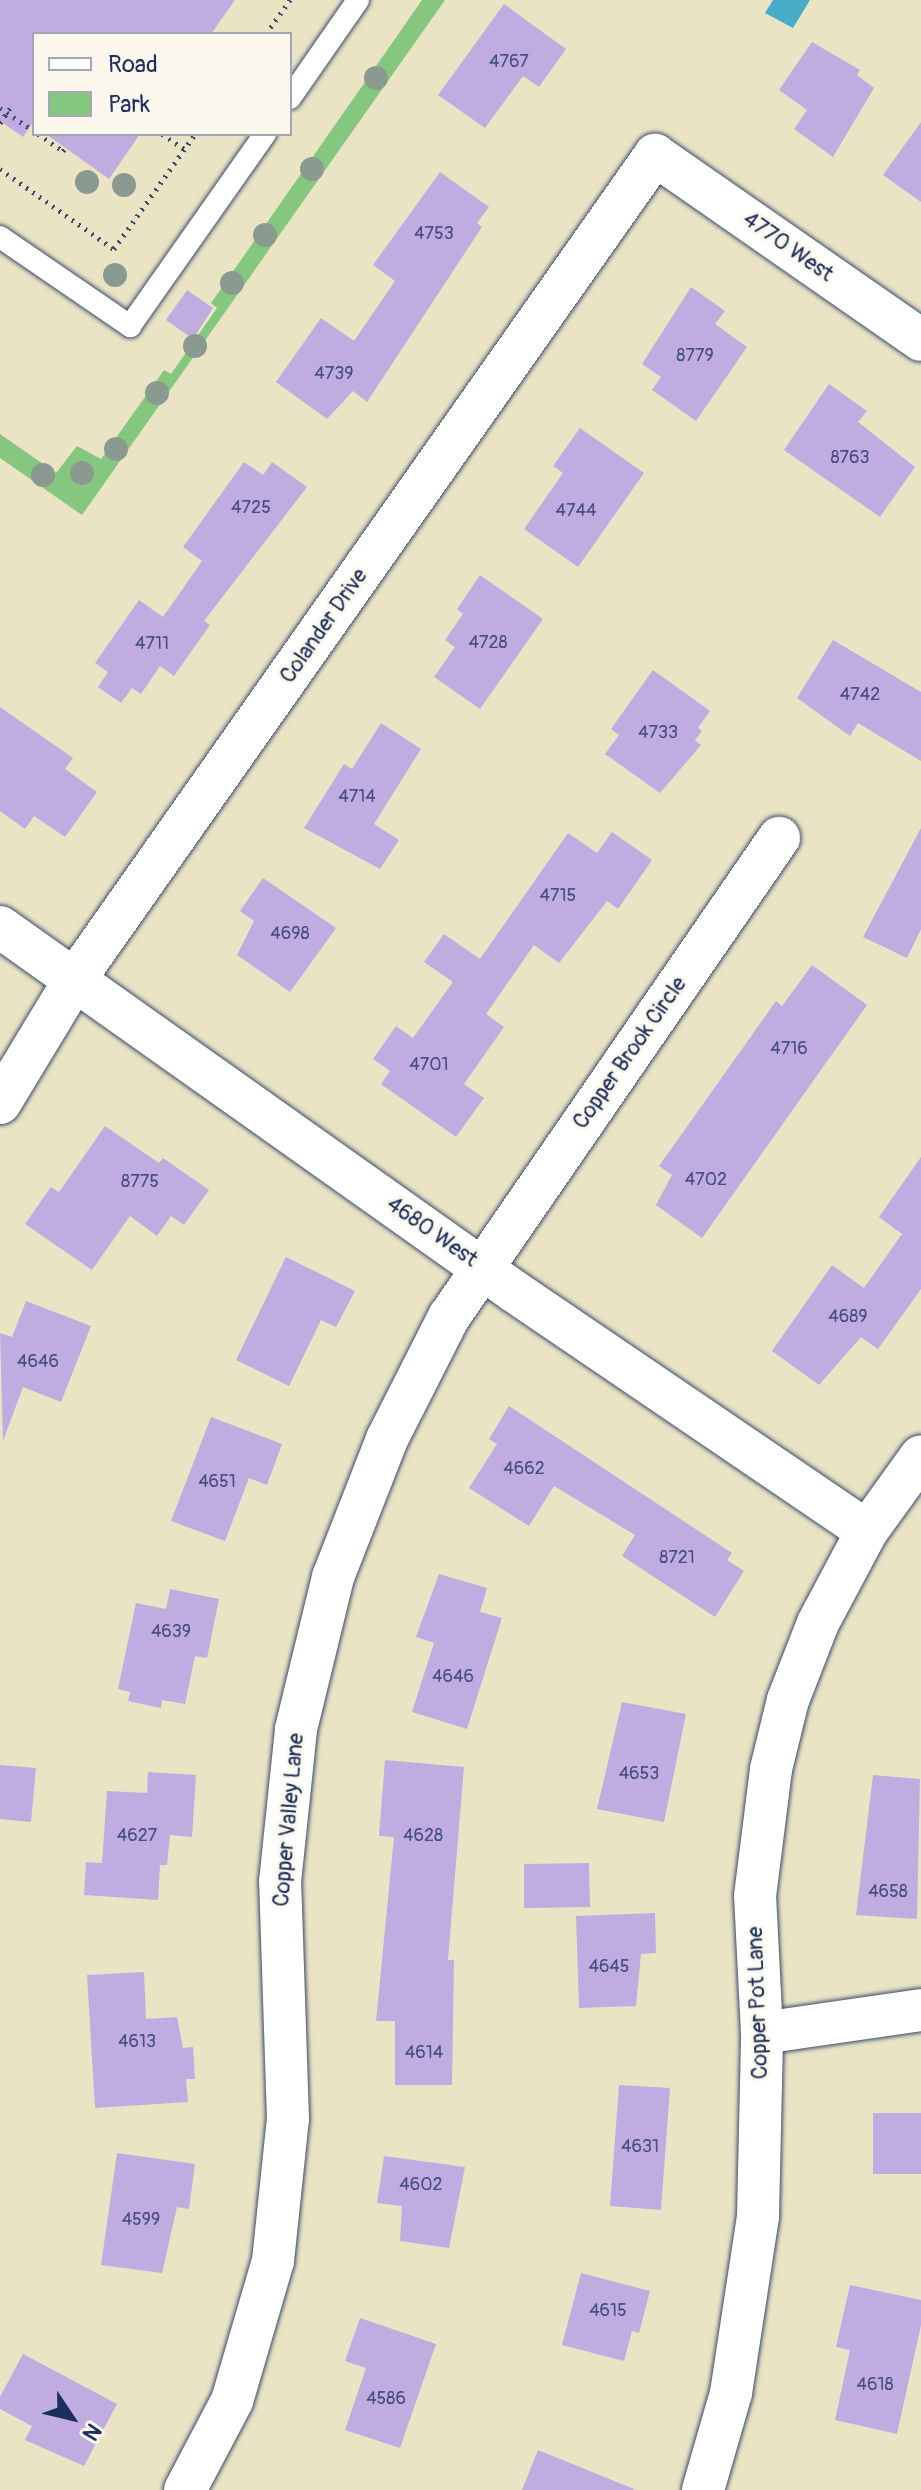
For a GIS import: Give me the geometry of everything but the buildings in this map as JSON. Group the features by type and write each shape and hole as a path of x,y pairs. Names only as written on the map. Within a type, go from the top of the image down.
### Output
{"street":[{"name":"4770 West","path":"655,155 921,340"},
{"name":"Colander Drive","path":"0,1103 75,979 655,155"},
{"name":"Copper Brook Circle","path":"482,1267 779,838"},
{"name":"4680 West","path":"0,927 482,1267 867,1531"},
{"name":"Copper Valley Lane","path":"185,2490 232,2401 273,2261 288,2119 280,1882 296,1729 329,1592 387,1439 426,1358 482,1267"},
{"name":"Copper Pot Lane","path":"703,2490 731,2393 749,2293 759,2200 762,2033 755,1896 771,1769 788,1700 818,1623 867,1531 921,1456"},
{"path":"762,2033 921,2010"}],"lane":[{"path":"292,95 358,0"},
{"path":"0,237 130,326 264,136"}],"path":[{"path":"267,32 290,0"},
{"path":"0,108 8,110 32,130"},
{"path":"0,123 8,110"},
{"path":"40,136 63,151 65,148"},
{"path":"165,136 184,149"},
{"path":"0,169 114,249 194,136"}],"green space":[{"path":"422,0 445,0 82,515 0,458 0,434 56,473 77,446 101,459 164,370 171,374 217,308 211,303"}],"water":[{"path":"773,0 810,0 793,28 765,13"}]}
